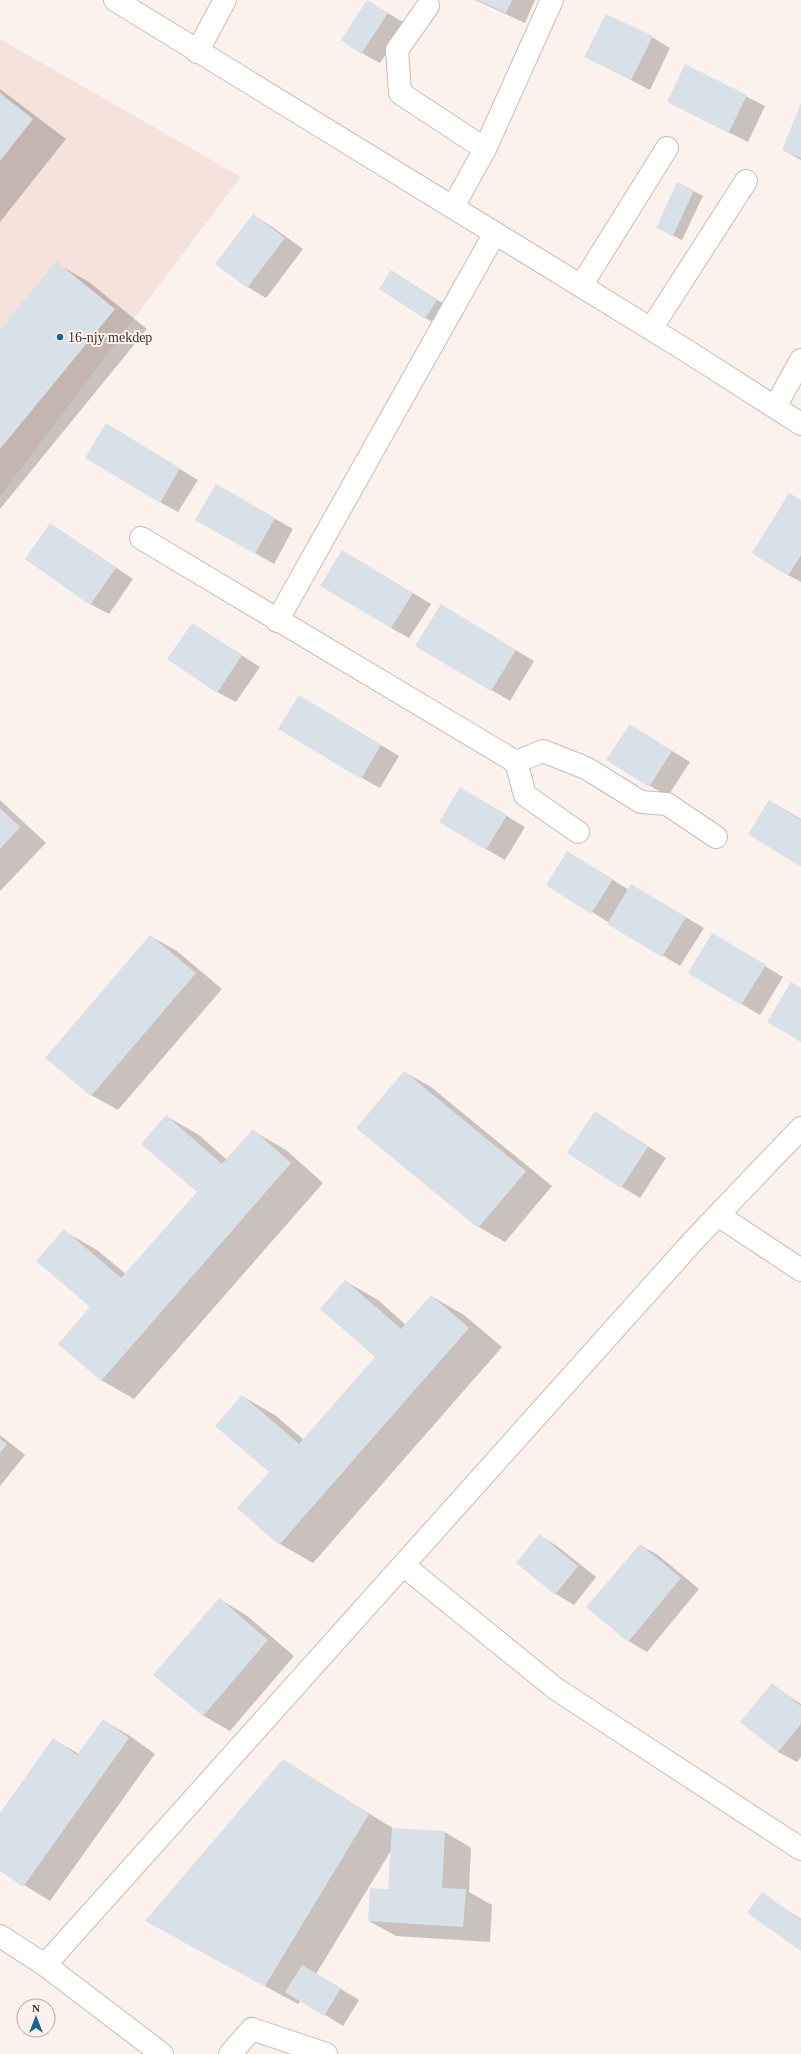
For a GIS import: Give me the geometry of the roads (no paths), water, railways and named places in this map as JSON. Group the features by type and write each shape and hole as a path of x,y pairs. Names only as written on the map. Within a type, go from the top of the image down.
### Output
{"street":[{"path":"115,0 197,52 651,329 801,424"},
{"path":"197,52 225,0"},
{"path":"453,207 485,148 552,0"},
{"path":"428,6 397,50 400,93 485,148"},
{"path":"581,286 667,148"},
{"path":"651,329 746,181"},
{"path":"277,621 495,233"},
{"path":"775,407 801,360"},
{"path":"140,538 516,762 525,795 578,832"},
{"path":"516,762 543,750 586,768 641,802 667,804 716,837"},
{"path":"45,1965 718,1215 801,1128"},
{"path":"718,1215 801,1270"},
{"path":"404,1565 556,1689 801,1849"},
{"path":"0,1936 45,1965 162,2054"},
{"path":"230,2054 252,2029 326,2054"}],"place":[{"name":"16-njy mekdep","path":"60,337"}]}
